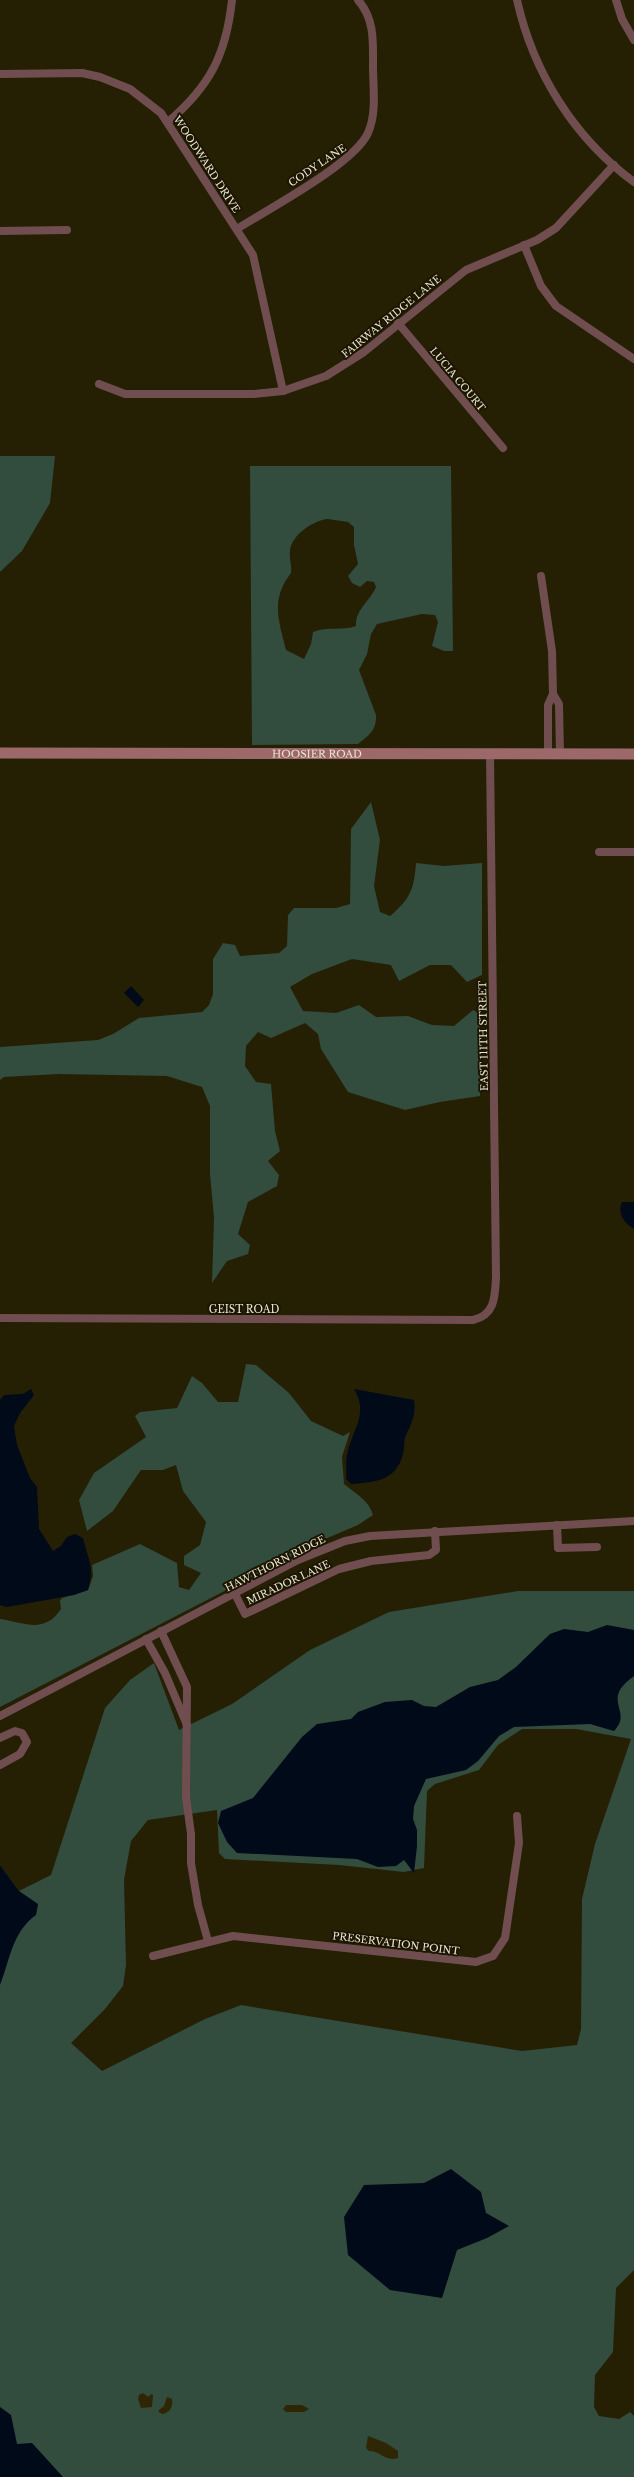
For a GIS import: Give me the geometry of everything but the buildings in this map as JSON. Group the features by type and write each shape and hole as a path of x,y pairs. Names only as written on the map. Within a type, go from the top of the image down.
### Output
{"street":[{"path":"168,122 198,93 219,60 227,36 232,0"},
{"name":"CODY LANE","path":"236,229 346,160 361,144 368,132 373,109 373,31 365,9 358,0"},
{"path":"517,0 529,43 551,89 579,129 614,165 634,182"},
{"path":"616,0 622,19 634,40"},
{"name":"WOODWARD DRIVE","path":"0,74 82,73 100,77 114,82 142,97 168,122 256,263 283,391"},
{"name":"FAIRWAY RIDGE LANE","path":"99,384 125,394 253,394 283,391 314,382 341,368 466,270 546,235 564,221 614,165"},
{"path":"0,231 67,230"},
{"path":"524,245 540,286 556,306 634,359"},
{"name":"LUCIA COURT","path":"398,323 503,448"},
{"path":"541,576 552,651 553,694 548,705 548,754"},
{"path":"553,694 559,704 560,754"},
{"name":"HOOSIER ROAD","path":"0,753 634,754"},
{"name":"EAST 111TH STREET","path":"486,1315 494,1304 496,1278 490,753"},
{"path":"599,852 634,852"},
{"name":"GEIST ROAD","path":"0,1318 473,1320 486,1315"},
{"name":"HAWTHORN RIDGE","path":"0,1716 298,1560 345,1541 370,1536 436,1531 634,1521"},
{"path":"557,1525 558,1548 597,1547"},
{"name":"MIRADOR LANE","path":"235,1594 245,1614 339,1569 379,1560 429,1555 436,1550 436,1531"},
{"path":"161,1632 187,1687 186,1797 191,1834 191,1864 198,1905 208,1942"},
{"path":"146,1639 165,1673 187,1725"},
{"path":"0,1738 15,1731 22,1733 27,1742 20,1754 0,1765"},
{"name":"PRESERVATION POINT","path":"153,1956 234,1936 248,1936 476,1962 484,1961 493,1956 505,1938 519,1843 517,1816"}],"green space":[{"path":"0,456 55,456 50,503 22,551 0,572"},
{"path":"250,466 451,466 453,651 444,651 432,646 438,622 435,615 422,614 377,624 371,634 367,654 359,670 376,715 374,728 369,735 358,744 252,745","holes":["328,519 348,522 354,527 354,545 358,564 348,576 352,583 360,587 367,581 374,582 376,587 360,610 356,620 356,626 324,629 313,632 311,644 304,659 286,650 279,620 278,602 280,592 291,573 291,545 294,539 304,529 316,522"]},
{"path":"371,802 380,840 374,886 380,912 390,916 406,899 410,893 414,880 416,863 444,866 482,863 482,975 467,982 451,965 430,965 399,981 391,965 352,959 312,974 290,987 303,1011 336,1013 359,1005 376,1017 408,1016 432,1025 454,1026 473,1010 480,1014 480,1096 440,1102 405,1110 348,1092 321,1049 318,1034 305,1023 271,1038 258,1032 246,1046 245,1066 256,1082 271,1084 275,1131 280,1151 268,1161 279,1175 277,1186 248,1202 238,1234 250,1245 248,1254 227,1261 212,1283 214,1218 210,1174 210,1106 202,1087 167,1076 59,1074 4,1077 0,1080 0,1047 98,1040 113,1034 139,1018 202,1012 209,1005 213,994 213,959 223,943 235,945 240,956 279,953 287,946 288,915 294,908 336,908 350,904 351,829"},
{"path":"246,1364 256,1365 289,1393 311,1421 343,1436 350,1432 342,1457 344,1484 365,1501 373,1515 358,1525 325,1539 0,1707 0,1619 34,1625 48,1622 55,1617 61,1609 60,1601 62,1598 88,1590 93,1576 92,1565 140,1544 177,1563 179,1587 189,1590 201,1573 184,1565 184,1556 200,1545 206,1522 183,1491 176,1465 163,1470 141,1470 113,1511 87,1531 79,1500 94,1473 146,1437 135,1416 140,1412 177,1408 192,1376 202,1383 218,1402 238,1402"},
{"path":"518,1591 634,1591 634,2270 616,2288 613,2352 595,2375 594,2407 599,2416 619,2419 630,2412 634,2416 634,2477 0,2477 0,1865 19,1891 51,1875 105,1708 130,1680 154,1663 179,1730 232,1704 310,1650 389,1612","holes":["522,1729 576,1729 631,1739 595,1844 582,1899 581,2029 577,2045 522,2051 241,2005 205,2019 102,2071 71,2043 105,2009 123,1986 126,1965 124,1880 131,1841 148,1820 217,1810 219,1853 225,1859 339,1865 404,1872 424,1868 427,1791 435,1784 479,1770 498,1745"]}],"sand":[{"path":"143,2393 148,2397 151,2394 153,2395 152,2407 141,2408 138,2399 139,2395"},
{"path":"167,2397 172,2399 172,2405 169,2411 162,2414 158,2411 164,2406"},
{"path":"286,2405 302,2405 309,2409 304,2412 286,2412 283,2409"},
{"path":"368,2436 386,2443 398,2451 398,2458 390,2459 373,2451 369,2451 366,2448"}],"water":[{"path":"131,986 144,1000 138,1007 124,993"},
{"path":"622,1202 634,1202 634,1229 624,1221 622,1217 620,1210"},
{"path":"31,1389 34,1395 20,1413 14,1426 17,1445 30,1478 37,1487 39,1529 53,1551 61,1546 67,1537 75,1534 83,1538 90,1564 91,1576 88,1590 74,1595 7,1607 0,1605 0,1400 4,1395 23,1394"},
{"path":"354,1389 414,1400 414,1414 405,1437 404,1449 400,1463 395,1470 390,1475 377,1481 351,1484 346,1479 347,1454 360,1413 358,1398"},
{"path":"607,1625 634,1630 634,1676 619,1692 618,1699 621,1717 619,1724 614,1731 590,1724 514,1727 499,1736 478,1761 466,1770 426,1779 414,1806 413,1819 417,1830 417,1846 414,1873 404,1860 396,1866 378,1867 357,1859 237,1853 227,1842 218,1823 221,1811 253,1798 302,1737 317,1724 351,1719 358,1712 385,1702 412,1700 424,1706 436,1707 470,1687 498,1680 516,1667 550,1634 564,1629 588,1632"},
{"path":"0,1865 19,1891 38,1904 36,1915 28,1922 17,1938 0,1985"},
{"path":"451,2169 481,2192 486,2213 509,2226 487,2238 457,2250 442,2298 390,2290 348,2255 344,2217 364,2185 424,2183"},
{"path":"0,2407 11,2415 17,2444 32,2443 63,2477 0,2477"}]}
